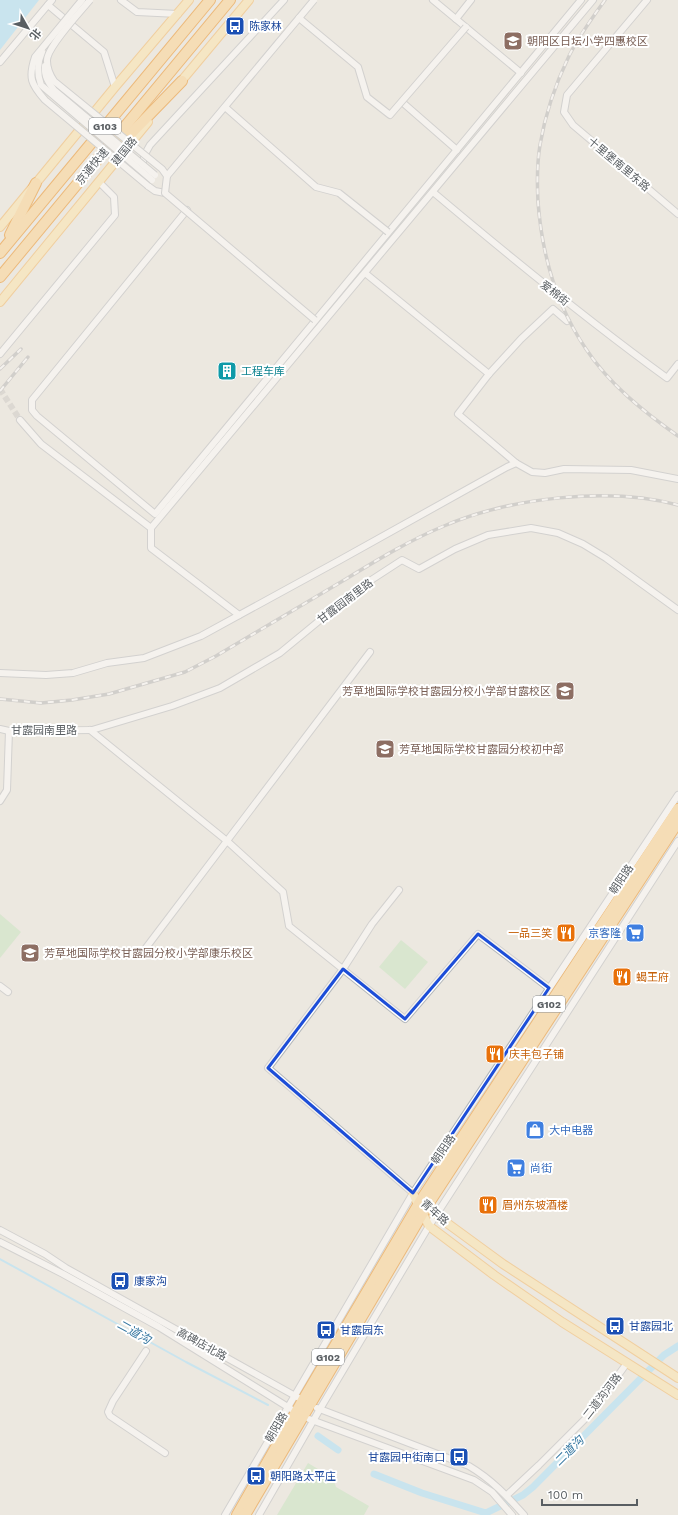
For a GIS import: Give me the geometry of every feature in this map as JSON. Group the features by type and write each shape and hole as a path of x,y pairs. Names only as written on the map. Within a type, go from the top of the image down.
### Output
{"highway":[{"name":"京通快速","path":"0,253 210,0"},
{"name":"京通快速","path":"0,277 230,0"},
{"path":"56,210 182,80"},
{"path":"0,253 36,183"},
{"name":"朝阳路","path":"245,1515 300,1414 422,1207 678,809"},
{"name":"朝阳路","path":"422,1207 678,822"},
{"name":"朝阳路","path":"237,1515 300,1414"}],"main road":[{"path":"0,227 115,87 189,0"},
{"name":"建国路","path":"0,302 249,0"},
{"name":"青年路","path":"414,1193 422,1207 429,1226 494,1275 628,1364 678,1395"},
{"name":"青年路","path":"422,1207 436,1215 504,1264 675,1376"}],"street":[{"path":"82,0 35,57 31,68 30,78 36,90 45,100 148,186 155,191 165,193 187,210 315,320"},
{"path":"44,46 38,60 38,77 41,85 154,178 142,165 54,90 48,83 46,77 46,60 54,44 90,0"},
{"path":"121,0 137,12 178,14"},
{"path":"142,165 145,154 150,145 284,0"},
{"path":"165,193 167,176 314,0"},
{"path":"433,0 521,73"},
{"path":"456,19 471,0"},
{"path":"187,210 32,400 32,410 37,416 154,514 581,0"},
{"path":"239,615 151,548 151,528 365,274 592,0"},
{"name":"十里堡南里东路","path":"647,0 567,94 564,112 573,125 678,214"},
{"path":"0,62 50,3 104,52 115,87"},
{"path":"299,18 358,67 367,97 390,115 466,28"},
{"path":"46,60 50,75 54,81 162,169 167,176"},
{"path":"402,102 457,150"},
{"path":"225,107 316,187 339,193 388,232"},
{"path":"0,354 115,215 114,197 99,182"},
{"name":"爱棉街","path":"433,192 525,269 608,335 667,378 678,364"},
{"path":"365,274 489,374"},
{"path":"567,321 553,310 521,339 489,374 458,414 516,463 532,472 545,473 564,468 631,470 678,478"},
{"path":"20,420 41,444 151,528"},
{"path":"0,672 46,675 73,673 106,664 144,658 201,636 500,470 516,463"},
{"name":"甘露园南里路","path":"0,729 90,730 172,706 220,688 280,653 358,588 402,560 420,569 455,549 488,535 531,528 558,533 583,544 606,558 678,610"},
{"path":"142,953 370,652"},
{"path":"0,801 7,790 9,730"},
{"path":"90,730 227,841 283,892 289,926 405,1019 478,934 549,988"},
{"name":"朝阳路","path":"226,1515 300,1414 414,1193 678,794"},
{"name":"朝阳路","path":"307,1402 429,1226 678,842"},
{"path":"399,890 372,924 343,969 268,1068 414,1193"},
{"path":"0,986 8,992"},
{"name":"高碑店北路","path":"0,1230 46,1254 66,1268 307,1402 469,1466 488,1478 508,1496 524,1515"},
{"name":"高碑店北路","path":"0,1242 63,1274 159,1327 300,1414 474,1480 483,1485 512,1515"},
{"path":"146,1352 113,1401 108,1412 110,1416 165,1453"},
{"name":"二道沟河路","path":"508,1496 590,1414 628,1364"},
{"name":"朝阳路","path":"259,1515 300,1414"}],"highlighted area":[{"path":"478,934 549,988 413,1193 268,1068 343,969 405,1019"}],"green space":[{"path":"0,914 21,932 0,958"},
{"path":"401,940 428,962 405,989 379,967"},
{"path":"308,1463 333,1478 336,1487 369,1506 364,1515 277,1515"}],"water":[{"path":"0,0 39,0 0,50"}],"waterway":[{"name":"二道沟","path":"0,1259 186,1362 268,1405"},
{"name":"二道沟","path":"374,1474 422,1493 486,1513 523,1495 533,1487 664,1355 678,1346"},
{"name":"二道沟","path":"318,1436 338,1450"}],"tunnel":[{"path":"0,389 20,420"}],"railway":[{"path":"605,0 581,34 569,56 555,88 545,122 539,152 538,173 538,202 543,241 552,279 566,315 586,349 616,386 640,407 678,436"},
{"path":"0,369 21,349"},
{"path":"0,391 28,357"},
{"path":"0,699 41,703 72,700 109,694 185,672 216,656 394,551 444,526 470,516 498,508 528,502 591,496 621,496 651,499 678,505"}],"place":[{"name":"陈家林","path":"235,26"},
{"name":"朝阳区日坛小学四惠校区","path":"513,41"},
{"name":"工程车库","path":"227,371"},
{"name":"芳草地国际学校甘露园分校小学部甘露校区","path":"565,691"},
{"name":"芳草地国际学校甘露园分校初中部","path":"385,749"},
{"name":"一品三笑","path":"566,933"},
{"name":"京客隆","path":"635,933"},
{"name":"芳草地国际学校甘露园分校小学部康乐校区","path":"30,953"},
{"name":"蝎王府","path":"622,977"},
{"name":"庆丰包子铺","path":"495,1054"},
{"name":"大中电器","path":"535,1130"},
{"name":"尚街","path":"516,1168"},
{"name":"眉州东坡酒楼","path":"488,1205"},
{"name":"康家沟","path":"120,1281"},
{"name":"甘露园北","path":"615,1326"},
{"name":"甘露园东","path":"326,1330"},
{"name":"甘露园中街南口","path":"459,1457"},
{"name":"朝阳路太平庄","path":"256,1476"}]}
